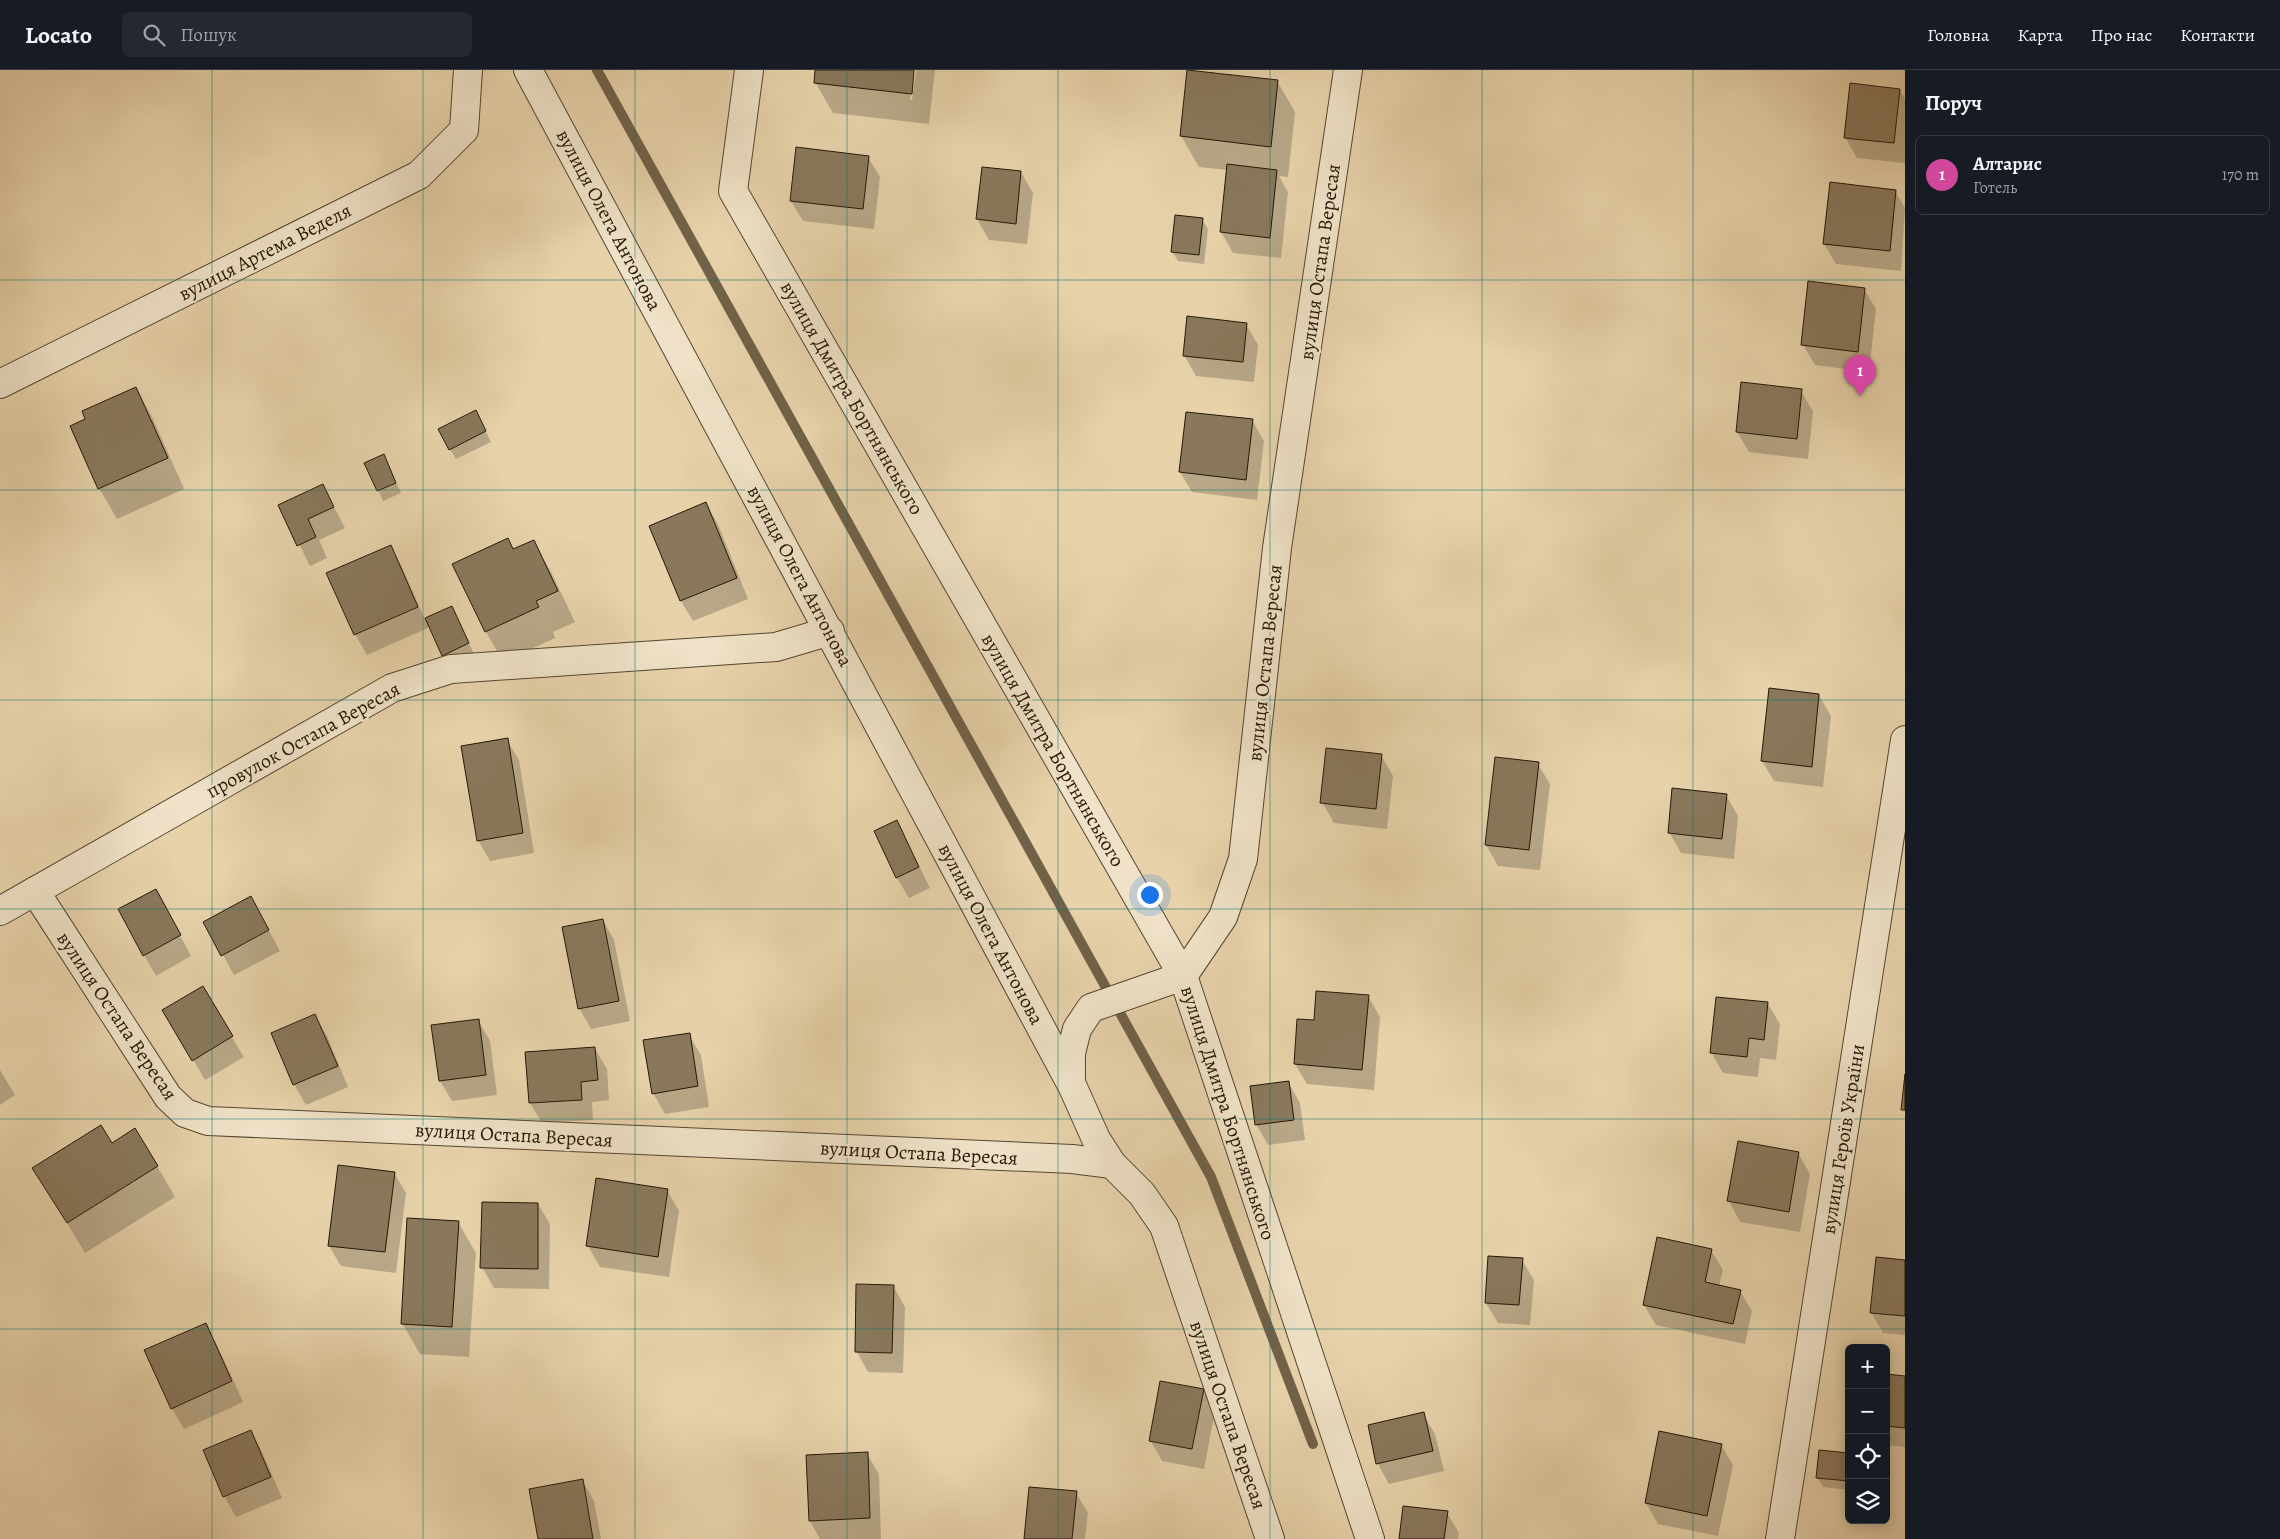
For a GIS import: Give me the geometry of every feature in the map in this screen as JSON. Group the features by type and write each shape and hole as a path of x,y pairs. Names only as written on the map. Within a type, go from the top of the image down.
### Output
{"street":[{"name":"вулиця Артема Веделя","path":"0,384 419,175 464,130 468,70"},
{"name":"вулиця Олега Антонова","path":"528,70 1071,1083"},
{"name":"вулиця Дмитра Бортнянського","path":"750,70 733,191 1183,976 1370,1539"},
{"name":"вулиця Остапа Вересая","path":"1270,1539 1164,1226 1142,1194 1112,1164 1096,1139 1071,1083 1071,1053 1077,1029 1091,1008 1183,976 1223,918 1243,859 1277,548 1348,70"},
{"name":"провулок Остапа Вересая","path":"0,911 392,688 451,669 776,648 830,631"},
{"name":"вулиця Героїв України","path":"1780,1539 1905,740"},
{"name":"вулиця Остапа Вересая","path":"35,892 168,1098 185,1113 208,1121 1072,1159 1112,1164"}],"building":[{"path":"815,70 914,70 912,94 814,83"},
{"path":"1187,70 1278,80 1271,147 1180,136"},
{"path":"1850,83 1900,89 1894,143 1844,138"},
{"path":"796,147 869,156 863,209 790,201"},
{"path":"1227,164 1277,170 1270,238 1220,232"},
{"path":"982,167 1021,171 1016,224 976,219"},
{"path":"1830,182 1896,190 1890,251 1823,244"},
{"path":"1175,215 1203,218 1199,255 1171,252"},
{"path":"1808,281 1865,288 1858,352 1801,345"},
{"path":"1187,316 1247,323 1243,362 1183,356"},
{"path":"1741,382 1802,389 1797,439 1736,432"},
{"path":"136,387 168,458 98,489 70,426 85,419 82,411"},
{"path":"476,410 486,431 449,450 438,429"},
{"path":"1186,412 1253,419 1246,480 1179,472"},
{"path":"384,454 396,483 377,491 364,463"},
{"path":"323,484 334,507 308,519 316,537 297,546 278,505"},
{"path":"706,502 737,578 680,601 649,526"},
{"path":"508,538 513,549 534,540 558,591 536,601 539,607 485,632 452,564"},
{"path":"391,545 418,607 354,635 326,573"},
{"path":"452,606 469,643 442,656 425,618"},
{"path":"1769,688 1819,694 1812,767 1761,761"},
{"path":"508,738 523,833 477,841 461,746"},
{"path":"1326,748 1382,754 1376,809 1320,803"},
{"path":"1495,757 1539,762 1529,850 1485,845"},
{"path":"1672,788 1727,794 1722,839 1668,833"},
{"path":"897,820 919,867 896,878 874,831"},
{"path":"156,889 181,935 143,956 118,909"},
{"path":"251,896 269,930 221,956 203,922"},
{"path":"603,919 619,1001 578,1009 562,927"},
{"path":"203,986 233,1036 192,1061 162,1010"},
{"path":"1316,991 1369,995 1362,1070 1294,1064 1297,1019 1314,1020"},
{"path":"1716,997 1768,1002 1764,1040 1749,1038 1747,1057 1710,1053"},
{"path":"315,1014 338,1066 293,1085 271,1033"},
{"path":"479,1019 486,1075 439,1081 431,1025"},
{"path":"690,1033 698,1086 652,1094 643,1040"},
{"path":"595,1047 598,1080 581,1082 582,1100 529,1103 525,1052"},
{"path":"1905,1074 1905,1110 1901,1110"},
{"path":"1289,1081 1294,1120 1255,1125 1250,1086"},
{"path":"101,1125 112,1143 135,1128 158,1166 67,1223 32,1168"},
{"path":"1738,1141 1799,1152 1789,1212 1727,1201"},
{"path":"338,1165 395,1172 385,1252 328,1246"},
{"path":"596,1178 668,1189 658,1257 586,1246"},
{"path":"482,1202 538,1203 538,1269 480,1268"},
{"path":"407,1218 459,1221 452,1327 401,1324"},
{"path":"1657,1237 1712,1249 1705,1282 1741,1290 1733,1324 1643,1305"},
{"path":"1488,1256 1523,1258 1519,1305 1485,1303"},
{"path":"1876,1257 1905,1260 1905,1316 1870,1313"},
{"path":"856,1284 894,1285 892,1353 855,1352"},
{"path":"206,1323 232,1381 171,1409 144,1350"},
{"path":"1890,1374 1905,1376 1905,1428 1890,1426"},
{"path":"1160,1381 1204,1389 1192,1449 1149,1441"},
{"path":"1424,1412 1433,1451 1376,1464 1368,1425"},
{"path":"251,1430 271,1477 223,1497 203,1450"},
{"path":"1659,1431 1722,1444 1707,1516 1645,1503"},
{"path":"1819,1450 1845,1453 1845,1481 1816,1478"},
{"path":"868,1452 870,1518 809,1521 806,1455"},
{"path":"583,1479 593,1539 538,1539 529,1489"},
{"path":"1029,1487 1077,1491 1072,1539 1024,1539"},
{"path":"1403,1506 1448,1511 1444,1539 1399,1539"}],"waterway":[{"path":"597,70 1211,1177 1313,1444"}],"place":[{"name":"Алтарис","path":"1860,396"}]}
